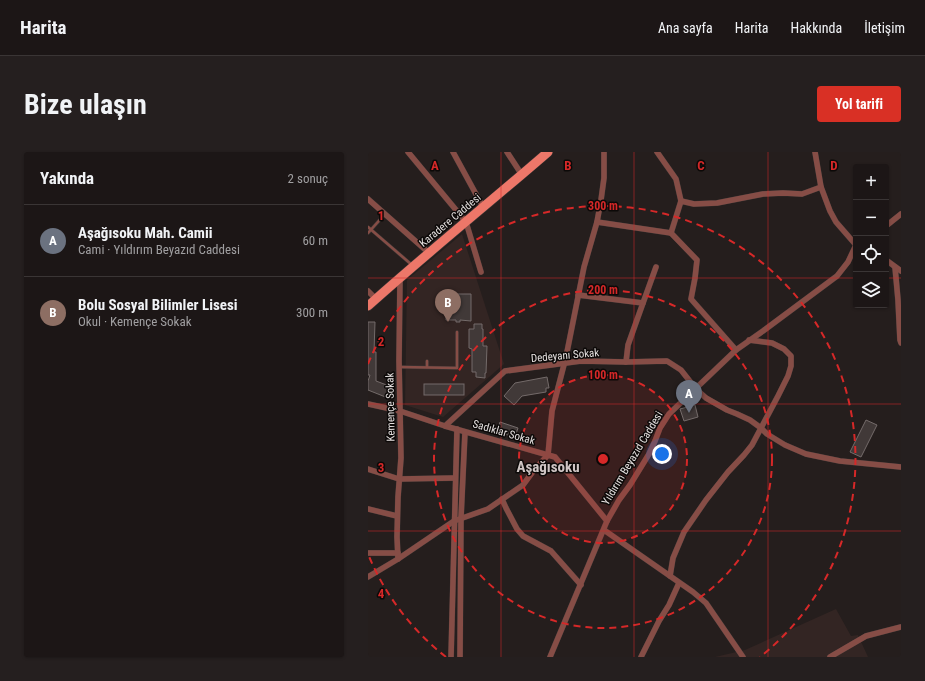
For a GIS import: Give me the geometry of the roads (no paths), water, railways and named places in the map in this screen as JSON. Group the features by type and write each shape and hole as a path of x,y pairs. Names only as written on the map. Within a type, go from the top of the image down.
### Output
{"main road":[{"name":"Karadere Caddesi","path":"368,306 548,152"}],"street":[{"path":"408,152 466,222 481,272"},
{"path":"453,152 483,208"},
{"path":"507,152 522,175"},
{"path":"368,577 398,556 454,521 488,509 523,485 548,455 552,411 564,363 584,266 597,222 604,178 604,152"},
{"path":"657,152 676,179 681,201 670,233"},
{"path":"815,152 821,188 836,222 853,242"},
{"path":"681,201 694,204 717,203 763,194 802,194 821,188"},
{"path":"368,199 429,253"},
{"path":"889,224 901,214"},
{"path":"597,222 670,233 697,260 691,299 736,350"},
{"name":"Yıldırım Beyazıd Caddesi","path":"550,657 607,521 648,454 660,428 669,414 736,350 837,276 848,262 853,251"},
{"path":"889,262 901,271"},
{"path":"626,362 628,345 656,267"},
{"path":"895,267 901,344"},
{"name":"Kemençe Sokak","path":"398,556 397,516 401,458 399,367 400,279"},
{"path":"368,291 376,299"},
{"path":"578,295 643,303"},
{"path":"670,576 673,558 684,532 706,500 728,472 744,455 761,428 792,366 791,356 784,349 772,343 749,340"},
{"name":"Dedeyanı Sokak","path":"445,426 505,370 581,361 667,361 680,370 696,389 706,398 727,410 750,420 767,434 806,454 840,461 901,467"},
{"name":"Sadıklar Sokak","path":"368,404 400,411 465,432 555,457 607,521"},
{"path":"451,657 457,429"},
{"path":"460,657 461,518 465,432"},
{"path":"368,469 399,479 455,478"},
{"path":"502,499 517,529 523,536 551,551 581,585"},
{"path":"368,509 397,516"},
{"path":"604,530 693,592 706,603 743,657"},
{"path":"368,553 398,556"},
{"path":"641,657 679,583"},
{"path":"830,657 866,636 901,627"}],"lane":[{"path":"368,233 385,214"},
{"path":"368,227 414,266"},
{"path":"399,367 456,368 457,332"},
{"path":"427,361 427,367"}],"place":[{"name":"Bolu Sosyal Bilimler Lisesi","path":"448,322"},
{"name":"Aşağısoku Mah. Camii","path":"689,413"}],"district":[{"name":"Aşağısoku","path":"548,467"}]}
